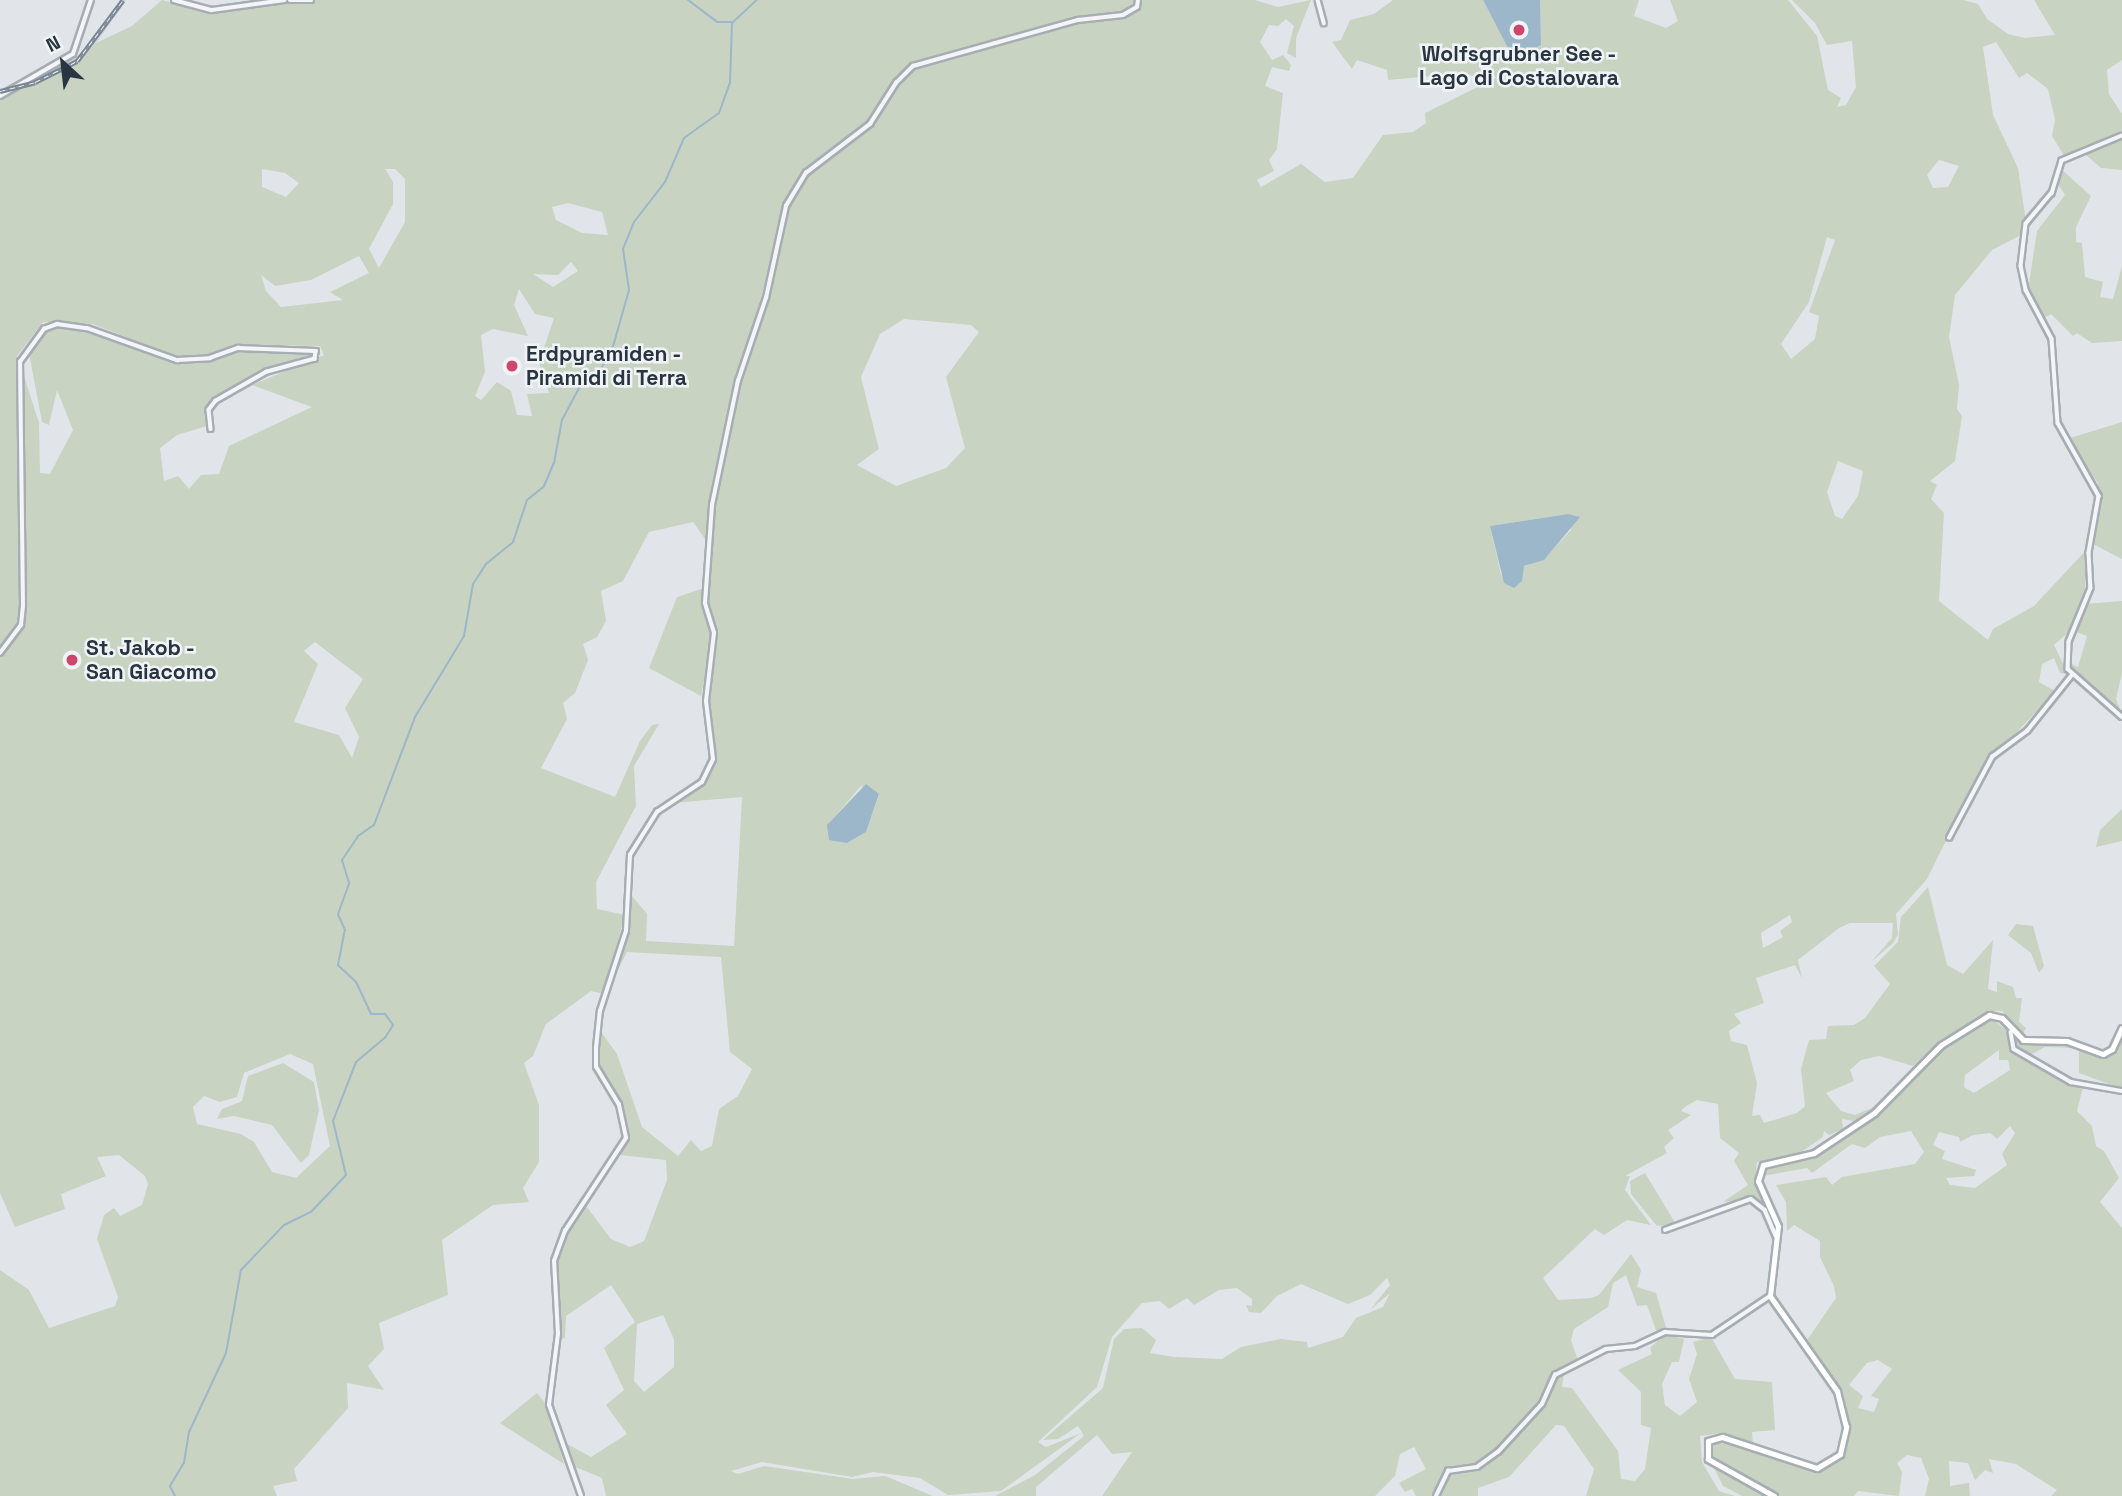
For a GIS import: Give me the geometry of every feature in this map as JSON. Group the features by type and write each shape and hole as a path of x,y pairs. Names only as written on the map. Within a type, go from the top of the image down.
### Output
{"main road":[{"path":"1774,1496 1708,1459 1709,1441 1722,1437 1817,1468 1840,1454 1846,1436 1837,1391 1770,1296 1777,1237 1775,1215 1758,1181 1765,1163 1814,1153 1874,1113 1941,1045 1983,1018 1998,1015 2011,1032 2023,1040 2067,1041 2102,1054 2112,1049 2122,1028"}],"street":[{"path":"0,96 75,51 91,0"},
{"path":"174,0 212,10 284,0"},
{"path":"290,0 311,0"},
{"path":"581,1496 549,1405 558,1334 554,1261 565,1231 626,1138 619,1105 596,1067 596,1048 600,1011 626,931 630,855 657,812 702,782 713,759 706,701 715,648 705,603 712,505 738,380 766,298 786,206 806,173 870,124 913,66 1078,20 1123,15 1137,7 1138,0"},
{"path":"1318,0 1324,23"},
{"path":"2122,136 2062,162 2052,193 2023,236 2026,290 2052,339 2058,423 2099,496 2089,553 2090,592 2068,650 2071,676 2122,716"},
{"path":"0,653 21,625 23,606 20,362 46,328 88,328 177,360 211,358 238,348 316,351 315,359 267,372 216,401 209,410 211,429"},
{"path":"1949,838 1992,757 2027,730 2071,676"},
{"path":"2011,1032 2014,1049 2071,1082 2122,1091"},
{"path":"1665,1230 1751,1199 1768,1214 1777,1237"},
{"path":"1436,1496 1448,1471 1477,1467 1499,1452 1542,1404 1555,1375 1606,1349 1635,1346 1665,1332 1712,1335 1770,1296"}],"shaded area":[{"path":"120,0 126,0 89,54 64,71 23,87 85,52"}],"green space":[{"path":"162,0 209,13 317,0 1136,0 1123,14 1078,19 912,65 869,124 805,172 792,189 737,381 716,472 708,543 693,522 649,532 623,581 601,591 606,621 597,637 583,644 588,660 575,693 563,703 567,719 541,768 615,797 640,741 652,725 659,724 634,766 636,806 596,882 597,909 625,915 603,994 591,991 546,1024 533,1056 524,1063 539,1105 539,1162 523,1188 529,1202 493,1205 442,1240 448,1295 379,1323 384,1349 368,1366 384,1390 347,1383 348,1408 294,1469 297,1481 273,1486 277,1496 0,1496 0,1270 29,1290 49,1328 115,1306 118,1297 97,1239 104,1215 114,1208 120,1216 142,1205 148,1184 145,1176 119,1155 97,1157 106,1176 61,1194 65,1209 15,1227 0,1193 0,97 78,64 96,43 132,26","holes":["262,169 285,173 299,183 286,197 262,187","385,169 395,169 405,179 405,222 379,268 369,249 393,204 393,182","568,203 602,212 608,235 582,233 556,220 552,207","359,256 369,273 330,292 343,300 281,307 266,291 261,275 275,286 311,280","571,262 578,271 553,287 533,274 558,275","519,289 535,314 554,318 539,363 549,393 527,394 532,416 517,415 511,391 497,382 481,400 475,396 485,372 481,335 493,329 528,336 514,305","43,322 93,324 177,357 210,356 235,344 320,346 324,355 252,385 312,407 229,446 219,474 201,475 189,489 178,476 164,481 160,448 177,435 207,426 206,409 237,384 273,366 310,359 311,353 238,351 211,359 177,362 97,333 63,326 45,330 29,353 42,422 49,425 57,390 73,430 50,474 40,473 39,423 24,376 22,627 17,356","315,642 363,679 345,708 359,737 352,758 339,735 294,722 318,664 304,651","290,1054 313,1064 330,1146 296,1178 272,1172 254,1142 241,1134 197,1124 193,1107 204,1096 220,1102 237,1097 244,1073"]},
{"path":"1139,0 1255,0 1278,7 1311,0 1296,38 1296,58 1287,53 1294,26 1286,19 1278,26 1269,25 1260,42 1272,60 1283,55 1291,65 1289,71 1272,67 1265,86 1283,93 1277,149 1269,160 1274,171 1257,180 1261,187 1301,164 1325,182 1353,178 1383,135 1413,132 1426,123 1425,113 1496,78 1488,63 1478,78 1465,73 1388,80 1387,70 1357,60 1352,69 1332,42 1341,40 1350,20 1374,14 1393,0 1483,0 1509,50 1517,53 1541,45 1540,0 1639,0 1634,16 1666,28 1678,21 1670,0 1788,0 1817,36 1828,90 1841,98 1837,107 1846,105 1856,87 1852,41 1827,45 1815,23 1792,0 1963,0 1978,4 1987,19 2008,34 2025,38 2055,35 2034,0 2122,0 2122,60 2107,70 2109,94 2122,114 2122,134 2065,157 2052,136 2055,120 2048,89 2027,73 2019,78 1996,42 1983,47 1993,115 2018,168 2026,222 2021,235 1992,250 1955,295 1949,337 1959,385 1957,409 1962,416 1955,461 1930,481 1937,485 1931,499 1944,513 1939,601 1988,640 1993,629 2034,606 2088,548 2084,604 2122,601 2122,673 2116,699 2122,714 2071,670 2070,663 2078,667 2087,636 2071,630 2054,645 2068,674 2060,673 2054,658 2042,664 2039,682 2055,691 1980,772 1927,879 1896,914 1898,934 1893,943 1871,962 1892,938 1893,923 1850,923 1839,928 1798,960 1802,978 1795,965 1756,978 1764,1003 1734,1014 1741,1023 1729,1031 1731,1041 1747,1045 1757,1083 1752,1116 1760,1115 1764,1123 1797,1113 1805,1106 1801,1069 1809,1040 1826,1039 1828,1026 1854,1025 1865,1018 1890,984 1874,966 1898,942 1901,917 1928,887 1947,965 1963,974 1993,940 1988,989 1997,992 1997,981 2013,987 2016,998 2022,998 2019,1022 2026,1028 2022,1035 2002,1011 1991,1011 1938,1042 1913,1066 1879,1056 1861,1060 1850,1070 1854,1081 1826,1093 1841,1111 1855,1115 1874,1107 1854,1121 1842,1119 1843,1129 1829,1135 1824,1131 1823,1137 1798,1154 1757,1162 1755,1182 1770,1213 1774,1230 1756,1199 1723,1202 1748,1185 1734,1161 1739,1153 1720,1138 1718,1104 1697,1100 1686,1106 1681,1111 1691,1115 1668,1130 1674,1138 1664,1147 1667,1153 1625,1176 1630,1176 1625,1190 1651,1225 1627,1220 1604,1235 1595,1229 1543,1278 1558,1300 1591,1298 1599,1295 1631,1254 1641,1270 1637,1287 1656,1293 1667,1331 1657,1333 1647,1305 1637,1306 1626,1275 1613,1283 1608,1307 1574,1329 1571,1340 1578,1361 1549,1379 1544,1398 1498,1451 1477,1466 1447,1470 1434,1496 1416,1496 1412,1489 1405,1492 1399,1483 1426,1469 1414,1447 1400,1454 1395,1476 1375,1496 1102,1496 1132,1452 1112,1454 1097,1435 1036,1487 1036,1496 995,1496 1035,1475 1084,1436 1078,1426 1058,1439 1043,1440 1103,1388 1114,1339 1124,1329 1142,1328 1156,1340 1150,1353 1175,1357 1222,1359 1241,1347 1281,1339 1307,1342 1308,1348 1343,1337 1356,1318 1383,1307 1390,1293 1370,1310 1390,1285 1387,1278 1370,1295 1348,1304 1301,1284 1277,1296 1261,1313 1249,1312 1246,1305 1252,1306 1252,1299 1237,1288 1219,1290 1194,1305 1187,1298 1169,1309 1160,1301 1142,1303 1112,1337 1097,1387 1038,1442 1046,1447 1081,1433 1001,1491 948,1495 920,1478 873,1472 852,1477 762,1462 731,1471 738,1474 764,1466 853,1479 885,1476 933,1496 606,1496 602,1478 568,1464 560,1440 591,1457 627,1434 606,1405 624,1390 604,1348 635,1322 611,1285 566,1316 565,1338 559,1340 556,1263 566,1232 586,1206 611,1239 630,1247 644,1241 667,1180 666,1160 620,1155 628,1131 618,1097 599,1066 601,1032 617,1054 642,1127 678,1156 691,1140 701,1151 712,1146 719,1109 738,1096 752,1069 730,1052 721,957 627,952 609,987 629,930 628,891 647,914 646,941 734,946 742,797 673,803 701,786 715,762 708,702 716,633 706,603 713,505 738,381 766,298 786,207 806,173 871,125 914,67 1079,21 1133,13","holes":["1939,160 1959,166 1948,187 1933,188 1927,175","1827,237 1835,240 1809,312 1819,316 1815,339 1791,359 1781,344 1809,302","904,319 971,325 979,332 946,377 965,448 946,468 896,486 857,465 879,449 861,377 880,334","1838,461 1863,471 1858,496 1842,519 1835,516 1827,492","1568,514 1571,530 1544,559 1501,575 1490,526","861,786 879,795 866,832 847,843 831,821","1790,915 1792,922 1780,931 1783,937 1763,948 1761,933","663,1315 674,1339 674,1367 644,1392 634,1381 637,1324"]},
{"path":"2122,137 2122,170 2101,168 2085,154"},
{"path":"2060,168 2091,196 2076,227 2076,242 2082,243 2085,277 2103,282 2100,297 2113,299 2122,266 2122,341 2092,343 2077,333 2073,336 2051,314 2044,318 2028,290 2037,231 2065,195 2058,184"},
{"path":"2122,422 2122,559 2093,544 2098,483 2067,439"},
{"path":"704,588 713,634 701,696 649,668 677,597"},
{"path":"2122,809 2122,841 2096,847 2100,830"},
{"path":"2016,924 2033,926 2044,966 2039,973 2031,953 2008,935"},
{"path":"1991,1018 2024,1044 2073,1045 2101,1058 2114,1054 2122,1040 2122,1089 2079,1073 2079,1048 2045,1047 2030,1055 2033,1063 2083,1087 2077,1111 2092,1126 2096,1146 2104,1151 2119,1178 2100,1202 2122,1228 2122,1496 2051,1496 2057,1490 2016,1464 1989,1459 1993,1473 1985,1470 1975,1480 1968,1463 1949,1461 1950,1486 1969,1483 1970,1496 1925,1496 1929,1479 1921,1458 1907,1455 1897,1463 1902,1472 1899,1496 1858,1491 1854,1496 1779,1496 1716,1461 1709,1452 1712,1443 1737,1444 1814,1472 1841,1459 1849,1427 1843,1393 1807,1340 1836,1298 1834,1286 1820,1257 1820,1241 1794,1225 1787,1231 1786,1202 1776,1185 1826,1177 1832,1185 1842,1177 1915,1164 1924,1152 1911,1131 1880,1137 1865,1148 1852,1144 1812,1173 1807,1168 1763,1176 1772,1164 1809,1159 1891,1104 1942,1047","holes":["1999,1050 1999,1060 2008,1060 2010,1070 1974,1093 1964,1087 1965,1075","2010,1126 2015,1133 2002,1154 2007,1165 1975,1188 1950,1185 1946,1178 1974,1176 1976,1170 1942,1159 1945,1151 1933,1145 1939,1132 1959,1137 1960,1142 1973,1135 1990,1133 1997,1139","1878,1360 1892,1369 1871,1396 1879,1399 1874,1412 1858,1408 1863,1396 1849,1385 1867,1363"]},
{"path":"283,1063 314,1082 319,1110 309,1155 301,1163 272,1125 234,1116 217,1119 222,1109 242,1101 248,1076"},
{"path":"1645,1173 1674,1221 1678,1223 1657,1226 1631,1194 1630,1181"},
{"path":"1665,1334 1684,1339 1679,1362 1672,1362 1662,1384 1665,1405 1680,1416 1697,1402 1689,1379 1697,1354 1693,1342 1711,1337 1735,1379 1772,1382 1775,1430 1752,1432 1753,1444 1722,1433 1700,1436 1702,1462 1719,1491 1735,1496 1586,1496 1594,1469 1564,1426 1556,1425 1509,1477 1478,1488 1478,1496 1441,1496 1450,1473 1474,1471 1500,1452 1538,1412 1550,1382 1564,1373 1562,1387 1572,1388 1618,1451 1621,1479 1635,1481 1645,1469 1651,1428 1641,1425 1641,1392 1618,1370 1652,1354 1650,1348"},
{"path":"537,1393 547,1405 564,1464 500,1423"},
{"path":"1714,1468 1768,1496 1742,1496 1723,1486"}],"water":[{"name":"Wolfsgrubner See - Lago di Costalovara","path":"1483,0 1540,0 1541,45 1528,51 1509,50"},
{"path":"1568,514 1580,517 1544,560 1524,566 1522,581 1514,588 1504,583 1490,526"},
{"path":"866,784 879,794 866,832 847,843 829,840 827,825"}],"waterway":[{"path":"688,0 717,22 731,22"},
{"path":"175,1496 170,1486 184,1463 189,1432 226,1353 241,1270 284,1225 311,1212 346,1175 333,1121 356,1062 385,1038 393,1025 385,1014 371,1014 356,982 338,965 345,930 338,914 349,883 342,860 358,836 374,825 415,717 464,636 473,584 486,564 513,542 527,500 544,486 554,463 562,420 579,388 598,375 614,343 629,290 623,249 634,222 665,182 684,138 719,113 730,83 732,23 757,0"}],"railway":[{"path":"0,91 35,82 77,61 123,0"}],"place":[{"name":"Wolfsgrubner See - Lago di Costalovara","path":"1519,30"},
{"name":"Erdpyramiden - Piramidi di Terra","path":"512,366"},
{"name":"St. Jakob - San Giacomo","path":"72,660"}]}
